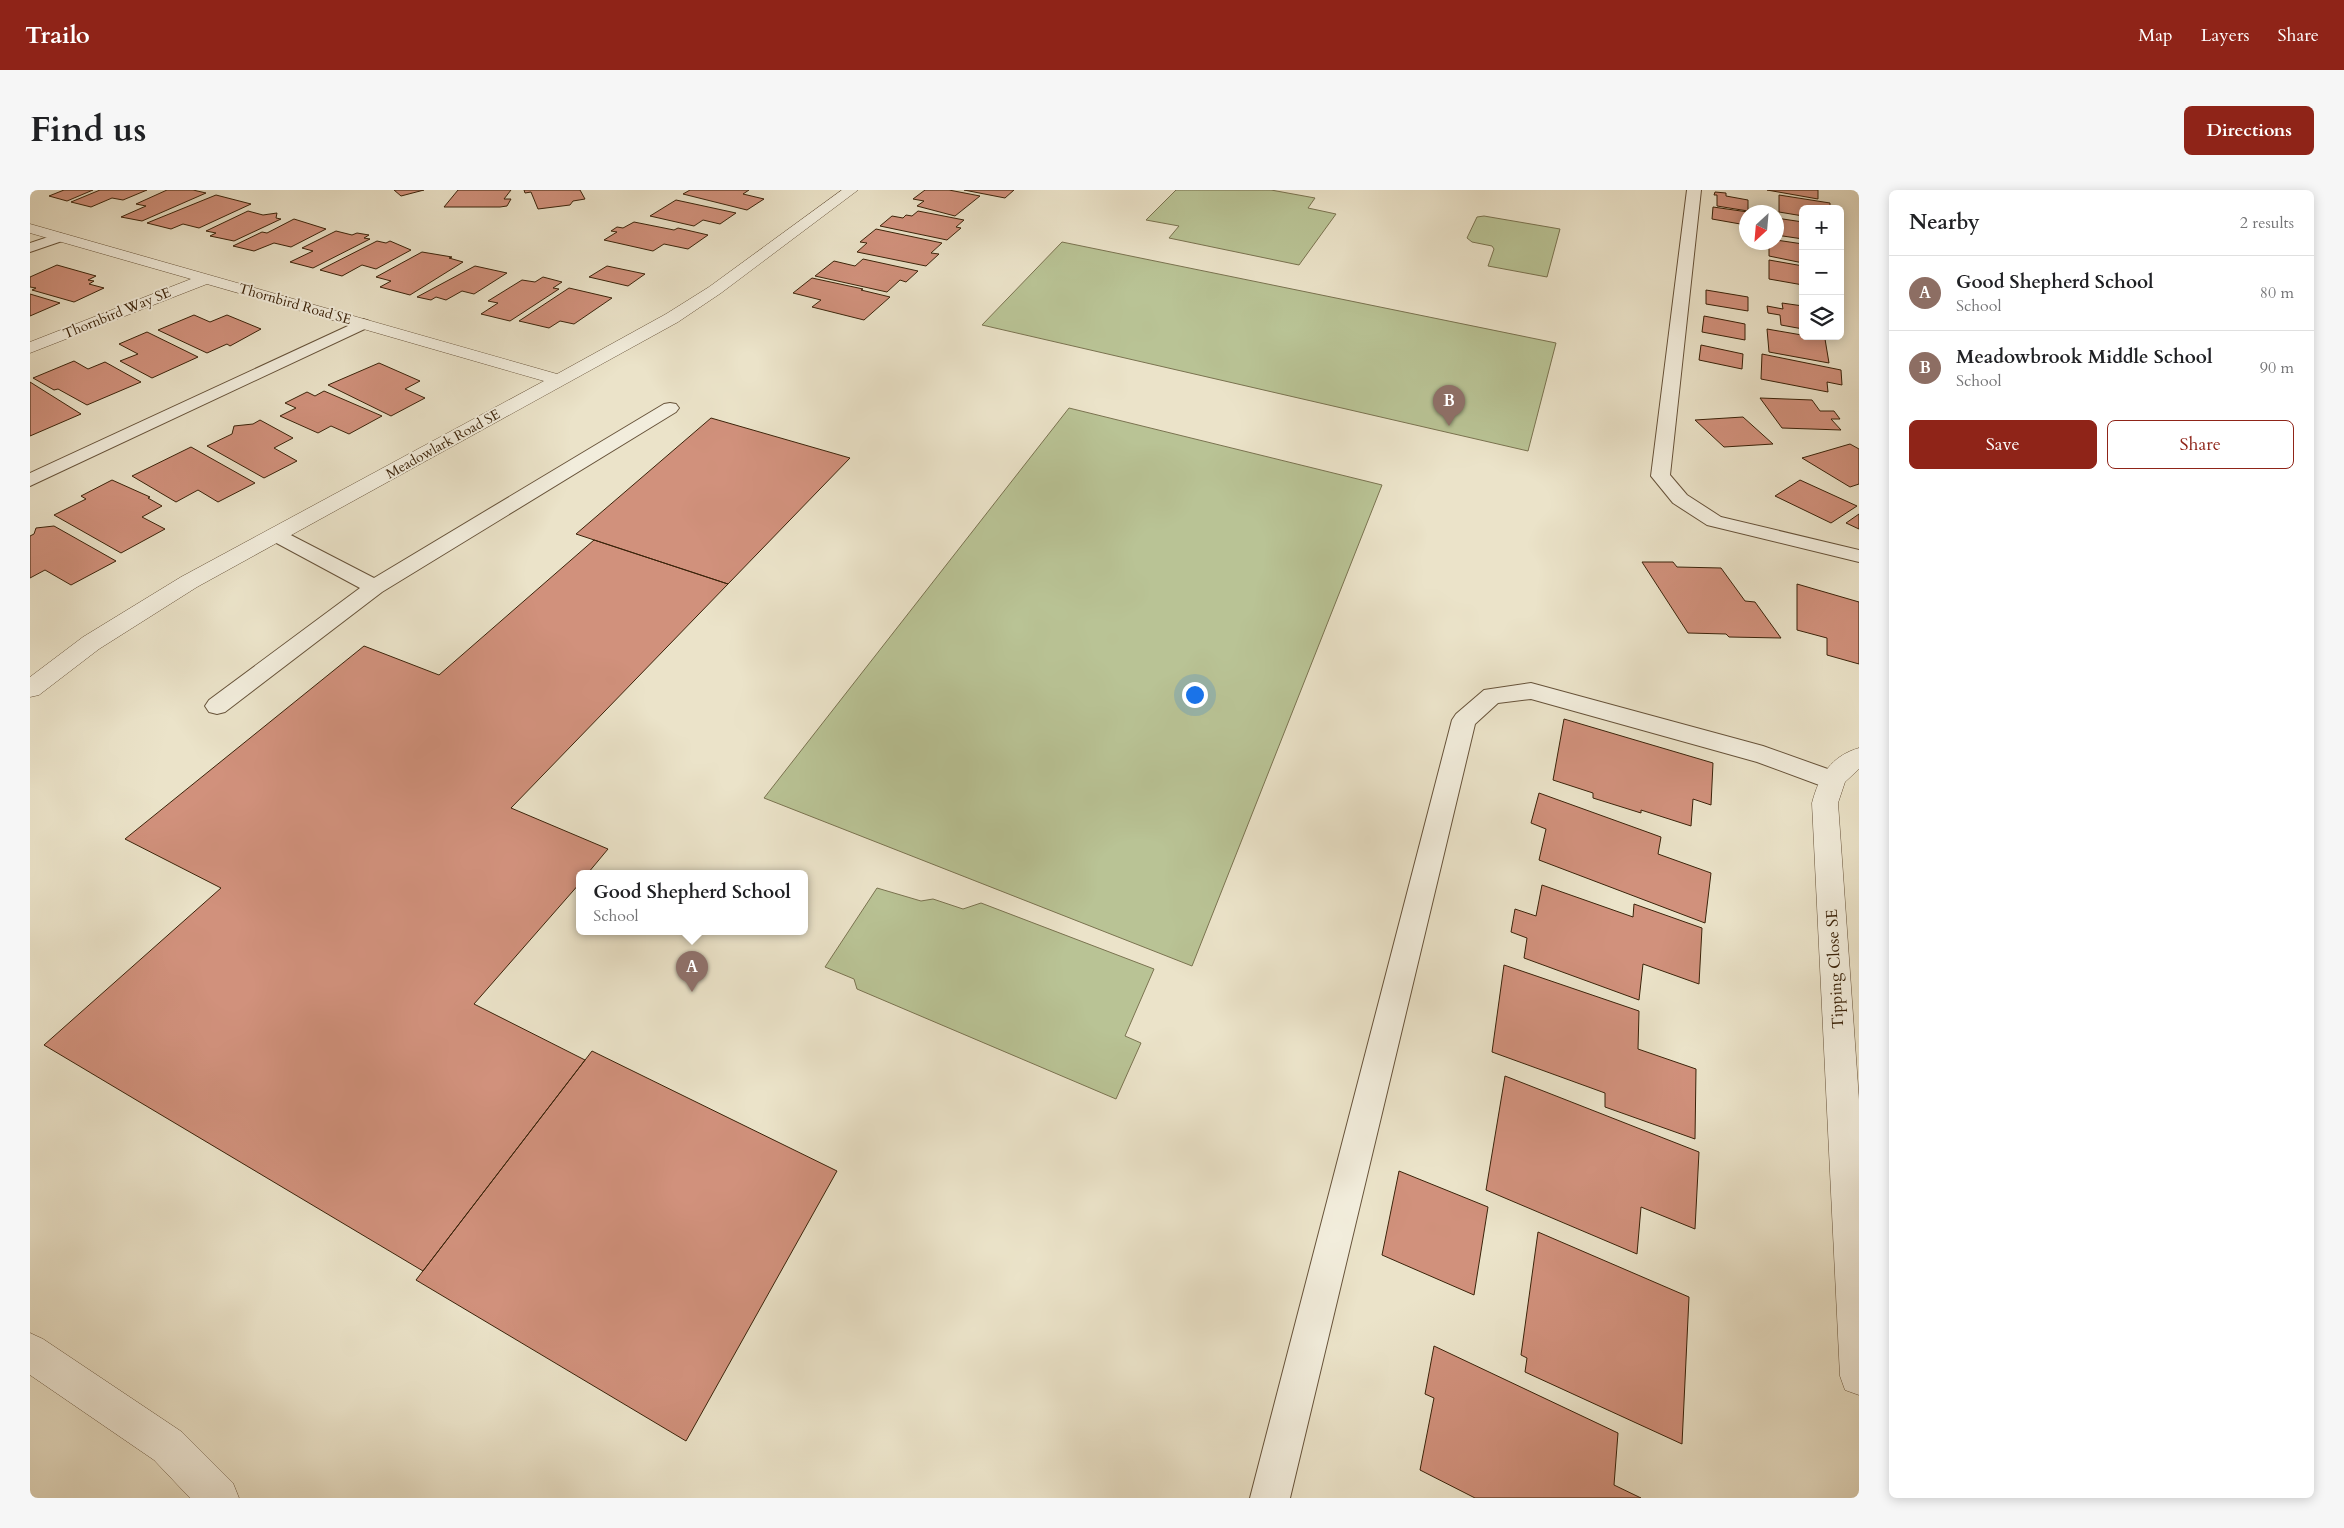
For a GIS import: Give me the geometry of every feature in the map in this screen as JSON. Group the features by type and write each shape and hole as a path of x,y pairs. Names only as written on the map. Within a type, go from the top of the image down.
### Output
{"street":[{"name":"Meadowlark Road SE","path":"30,689 91,643 189,582 672,318 715,290 851,190"},
{"name":"Thornbird Road SE","path":"30,228 560,380"},
{"name":"Thornbird Way SE","path":"30,348 205,278"},
{"path":"1830,780 1849,762 1859,757"},
{"name":"Tipping Close SE","path":"1830,780 1825,803 1859,1376"},
{"path":"30,1352 168,1446 218,1498"}],"lane":[{"path":"1694,190 1660,476 1680,499 1714,521 1859,556"},
{"path":"30,248 60,237"},
{"path":"30,480 363,324"},
{"path":"217,706 375,587 670,408"},
{"path":"276,535 375,587"},
{"path":"1270,1498 1464,720 1492,696 1531,690 1764,755 1830,780"}],"green space":[{"path":"1176,190 1271,190 1315,198 1308,208 1336,214 1299,265 1169,238 1179,226 1146,220"},
{"path":"1484,216 1560,229 1547,277 1488,266 1494,249 1492,246 1472,242 1467,238 1477,217"},
{"path":"1062,242 1556,343 1528,451 982,325"},
{"path":"1069,408 1382,485 1192,966 764,798"},
{"path":"877,888 921,901 933,899 963,909 981,903 1154,969 1125,1036 1141,1043 1116,1099 857,989 854,979 825,967"}],"building":[{"path":"64,190 93,190 67,201 49,196"},
{"path":"100,190 147,190 123,200 112,198 91,207 71,202"},
{"path":"167,190 193,190 206,193 142,221 121,217 146,206 136,204"},
{"path":"394,190 424,190 401,196"},
{"path":"458,190 511,190 504,199 511,199 507,206 500,207 444,207"},
{"path":"524,190 580,190 585,199 573,201 570,205 538,209 531,192 525,193"},
{"path":"690,190 749,190 743,194 764,199 747,210 683,194"},
{"path":"925,190 949,190 980,196 955,216 917,206 924,201 913,199"},
{"path":"964,190 1014,190 1005,198"},
{"path":"1767,190 1818,190 1818,199"},
{"path":"1715,192 1726,193 1726,196 1748,200 1748,205 1739,205 1739,210 1717,206 1717,195 1714,195"},
{"path":"216,195 251,204 199,228 183,224 171,229 147,223"},
{"path":"1779,195 1830,203 1830,205 1799,205 1799,215 1784,213 1784,205 1779,205"},
{"path":"676,200 736,213 720,224 703,220 694,226 650,216"},
{"path":"1713,207 1739,211 1739,224 1712,219"},
{"path":"248,211 263,215 277,213 276,218 281,219 234,241 210,236 216,233 206,231"},
{"path":"918,211 964,220 956,227 961,228 947,240 880,226 892,216 903,218 906,215 912,216"},
{"path":"294,219 326,229 291,247 274,243 254,251 233,246 262,232 267,233"},
{"path":"1784,219 1799,221 1799,238 1784,236"},
{"path":"634,222 674,230 678,228 708,235 688,249 664,244 653,251 604,240 617,232 611,231 617,227 623,228"},
{"path":"876,229 942,243 931,253 939,254 926,266 857,252 867,243 860,242"},
{"path":"336,231 352,235 357,233 369,235 364,238 370,239 313,268 290,262 313,251 302,248"},
{"path":"377,241 386,243 390,241 411,250 376,269 362,265 342,276 320,270"},
{"path":"1784,241 1799,243 1799,262 1769,256 1769,250 1784,250"},
{"path":"422,252 452,257 449,258 463,262 410,295 380,287 391,281 376,277"},
{"path":"863,259 918,271 906,282 900,280 887,292 815,276 834,261 855,266"},
{"path":"1769,260 1799,265 1799,284 1769,279"},
{"path":"57,265 96,276 88,280 94,281 89,284 104,288 74,302 32,290 36,288 30,287 30,277"},
{"path":"475,266 507,273 474,294 462,291 446,300 436,297 431,300 417,297"},
{"path":"607,266 645,274 628,286 589,277"},
{"path":"543,277 562,282 553,288 559,289 510,321 481,314 498,303 488,301 522,280 535,282"},
{"path":"812,278 890,297 864,320 812,307 821,300 793,293"},
{"path":"569,288 612,298 574,324 560,321 549,328 519,321"},
{"path":"1706,290 1748,297 1748,311 1706,304"},
{"path":"30,294 60,303 30,316"},
{"path":"1782,303 1799,305 1799,328 1781,325 1780,315 1768,313 1767,306 1783,309"},
{"path":"194,315 210,322 227,315 261,329 230,346 227,344 207,353 158,330"},
{"path":"1704,316 1745,324 1745,340 1702,332"},
{"path":"1767,329 1799,335 1799,340 1825,340 1829,363 1769,352"},
{"path":"147,332 198,357 152,378 120,361 138,354 119,344"},
{"path":"1701,345 1743,354 1742,369 1699,360"},
{"path":"1762,354 1841,370 1842,385 1827,382 1828,392 1761,379"},
{"path":"74,361 88,369 105,362 141,382 87,405 33,378"},
{"path":"379,363 420,381 405,389 425,398 391,416 328,385"},
{"path":"30,382 81,414 30,436"},
{"path":"324,391 382,416 349,434 331,426 318,433 280,416 296,408 285,403 307,392 315,396"},
{"path":"1760,398 1812,400 1820,411 1834,411 1840,419 1831,419 1841,430 1782,428"},
{"path":"1743,417 1773,444 1724,447 1695,420"},
{"path":"711,418 850,458 728,584 576,534"},
{"path":"260,420 293,438 274,448 297,461 264,478 207,446 232,434 234,426 253,424"},
{"path":"1850,444 1859,449 1859,484 1850,487 1802,458"},
{"path":"191,447 255,483 218,502 198,490 176,502 132,476"},
{"path":"112,480 150,497 148,498 162,506 142,517 165,529 121,553 54,515 86,499 81,496"},
{"path":"1800,480 1857,506 1831,523 1775,496"},
{"path":"1859,514 1859,529 1846,523"},
{"path":"54,526 116,561 71,585 45,570 30,578 30,536 34,534 36,528"},
{"path":"594,540 728,584 511,808 608,849 590,870 576,870 576,888 474,1004 585,1060 423,1271 44,1045 221,888 125,839 364,646 439,675"},
{"path":"1642,562 1673,562 1677,567 1721,568 1745,601 1755,602 1781,638 1729,637 1726,634 1688,633"},
{"path":"1797,584 1859,602 1859,664 1827,655 1827,638 1797,630"},
{"path":"1564,719 1713,763 1711,805 1693,799 1691,826 1641,810 1641,813 1593,798 1593,793 1553,780"},
{"path":"1539,793 1661,837 1658,854 1711,873 1705,923 1539,860 1546,829 1531,823"},
{"path":"1542,885 1633,917 1634,904 1702,928 1699,984 1643,964 1639,1000 1524,958 1527,938 1511,932 1515,909 1536,916"},
{"path":"1504,965 1639,1011 1638,1049 1696,1069 1695,1139 1605,1107 1605,1093 1492,1052"},
{"path":"592,1051 837,1171 686,1441 416,1280"},
{"path":"1505,1076 1699,1152 1695,1229 1641,1207 1637,1254 1486,1190"},
{"path":"1399,1171 1488,1207 1474,1295 1382,1255"},
{"path":"1538,1232 1689,1297 1682,1444 1525,1372 1527,1358 1521,1355"},
{"path":"1434,1346 1618,1433 1614,1485 1641,1498 1475,1498 1420,1470 1434,1398 1425,1394"}],"place":[{"name":"Meadowbrook Middle School","path":"1449,426"},
{"name":"Good Shepherd School","path":"692,992"}]}
